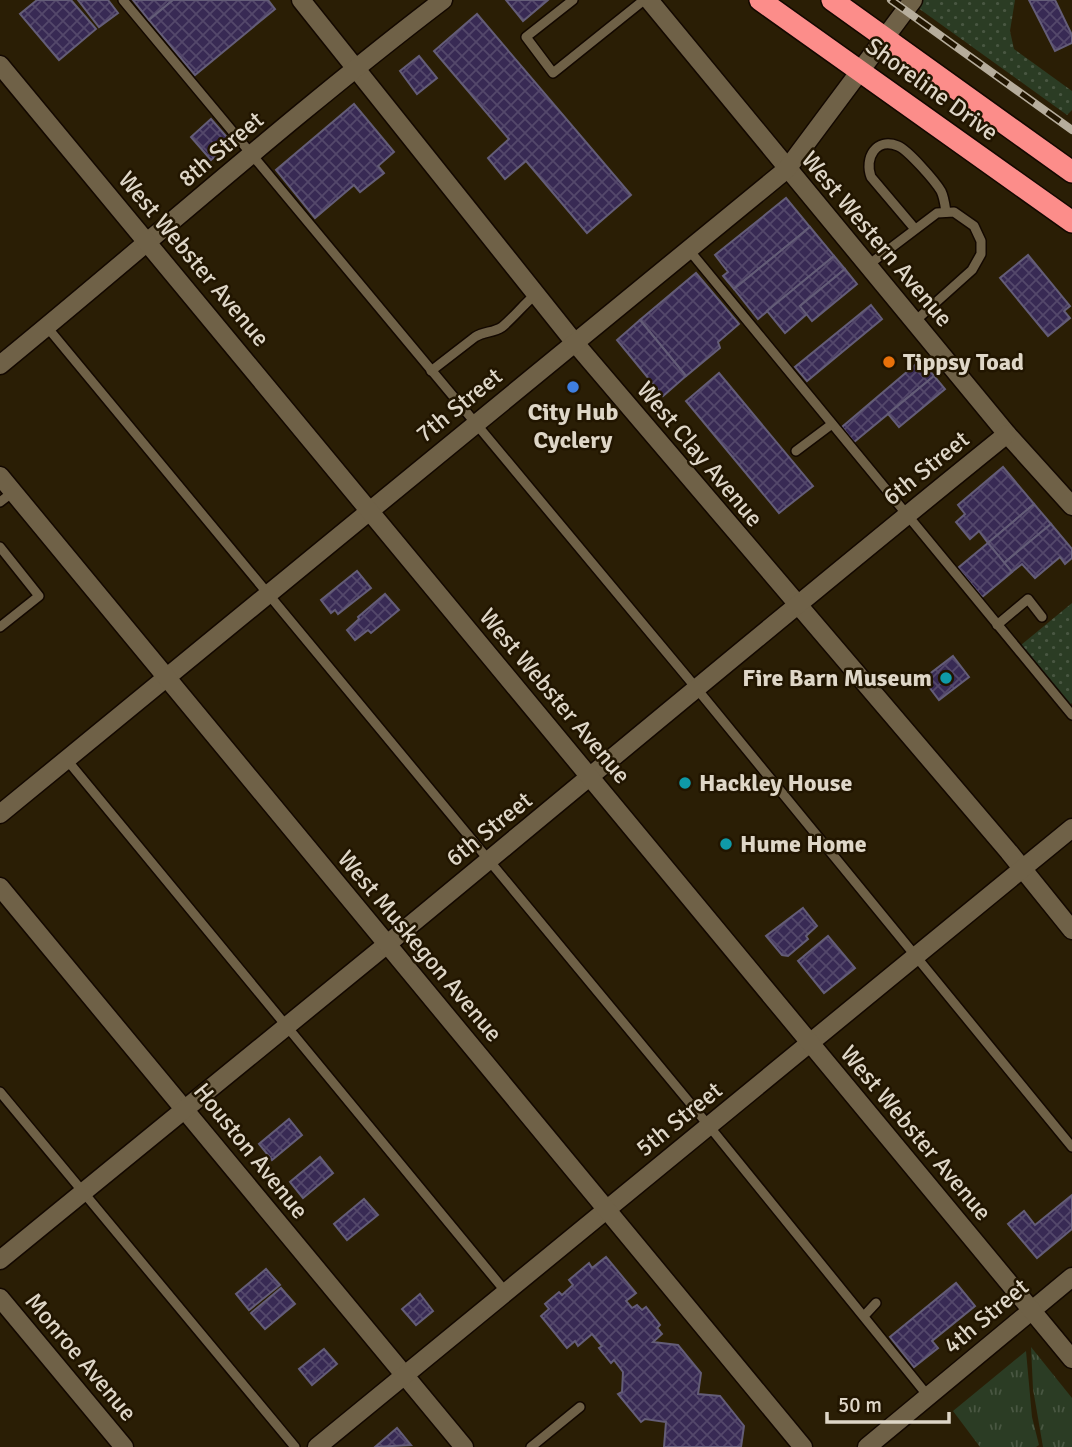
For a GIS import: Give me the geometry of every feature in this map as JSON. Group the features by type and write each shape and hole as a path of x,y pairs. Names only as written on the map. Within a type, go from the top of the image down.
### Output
{"highway":[{"name":"Shoreline Drive","path":"761,0 1072,222"},
{"name":"Shoreline Drive","path":"832,0 1072,172"}],"street":[{"name":"West Clay Avenue","path":"301,0 575,344 1072,930"},
{"name":"8th Street","path":"0,365 149,243 356,66 443,0"},
{"name":"West Western Avenue","path":"647,0 1007,434 1069,497"},
{"name":"7th Street","path":"0,814 787,169 913,0"},
{"name":"West Webster Avenue","path":"0,65 1072,1359"},
{"name":"6th Street","path":"0,1259 388,944 796,604 1007,434"},
{"name":"West Muskegon Avenue","path":"0,476 7,497 165,677 803,1447"},
{"name":"5th Street","path":"317,1447 1072,828"},
{"name":"Houston Avenue","path":"0,887 464,1447"},
{"name":"4th Street","path":"867,1447 1072,1277"},
{"name":"Monroe Avenue","path":"0,1298 124,1447"}],"lane":[{"path":"123,0 697,689 1072,1147"},
{"path":"573,0 526,37 553,73 647,0"},
{"path":"915,229 872,177 868,168 868,159 872,151 879,146 897,145 905,150 941,191 946,212"},
{"path":"867,266 937,212 954,212 974,226 981,241 981,254 972,270 914,322"},
{"path":"689,250 1072,715"},
{"path":"431,371 482,332 492,332 501,327 536,294"},
{"path":"47,327 709,1126 928,1396"},
{"path":"796,452 832,424"},
{"path":"0,547 39,597 0,627"},
{"path":"997,625 1028,599 1042,617"},
{"path":"67,760 505,1291"},
{"path":"0,1092 295,1447"},
{"path":"864,1316 876,1303"},
{"path":"531,1447 580,1407"}],"green space":[{"path":"907,0 1015,0 1010,31 1014,49 1072,91 1072,110 1067,115"},
{"path":"1072,603 1072,703 1068,706 1021,645"},
{"path":"1031,1347 1072,1398 1072,1447 1043,1447 1033,1389"},
{"path":"1026,1351 1032,1417 1039,1445 980,1447 953,1411"}],"building":[{"path":"37,0 71,0 96,29 59,60 20,14"},
{"path":"78,0 108,0 118,13 99,27"},
{"path":"133,0 173,0 149,20"},
{"path":"173,0 268,0 275,9 195,75 149,20"},
{"path":"506,0 548,0 523,21"},
{"path":"1029,0 1055,0 1072,35 1072,43 1055,51"},
{"path":"477,14 631,195 587,233 526,161 505,179 488,158 509,139 434,51"},
{"path":"419,56 437,78 417,94 400,71"},
{"path":"354,104 394,152 378,166 384,173 360,192 354,185 315,218 276,170"},
{"path":"211,119 231,142 211,160 191,137"},
{"path":"786,198 810,227 734,289 723,276 728,272 715,255"},
{"path":"810,227 834,256 758,319 734,289"},
{"path":"1028,255 1070,306 1064,311 1070,318 1048,336 1000,278"},
{"path":"834,256 845,269 800,306 807,314 785,333 767,311"},
{"path":"845,269 857,284 812,321 800,306"},
{"path":"696,273 739,324 718,342 720,348 686,376 640,320"},
{"path":"871,305 882,319 807,381 795,367"},
{"path":"640,320 686,376 663,396 617,340"},
{"path":"921,360 934,376 854,442 842,427"},
{"path":"719,373 813,486 779,513 686,401"},
{"path":"934,376 945,389 899,427 888,414"},
{"path":"1003,467 1034,504 988,543 979,531 970,539 956,522 965,514 958,505"},
{"path":"1034,504 1051,524 1004,563 988,543"},
{"path":"1051,524 1072,549 1072,558 1065,564 1060,557 1035,578 1022,564 1012,572 1004,563"},
{"path":"988,543 1012,572 982,597 958,568"},
{"path":"357,571 371,588 338,614 335,610 331,613 321,600"},
{"path":"385,594 399,610 371,633 368,630 355,640 347,630"},
{"name":"Fire Barn Museum","path":"953,656 969,677 939,700 923,679"},
{"path":"803,908 817,926 806,936 808,939 788,956 782,955 766,936"},
{"path":"828,936 855,968 824,993 798,961"},
{"path":"289,1119 302,1135 272,1160 259,1144"},
{"path":"320,1157 333,1173 303,1198 290,1182"},
{"path":"1072,1195 1072,1229 1037,1258 1008,1224 1024,1211 1035,1225"},
{"path":"364,1199 378,1215 347,1240 334,1224"},
{"path":"606,1257 636,1293 626,1301 632,1308 637,1305 642,1310 646,1307 660,1325 657,1328 662,1334 653,1342 678,1345 701,1373 698,1394 720,1396 744,1426 741,1447 664,1447 666,1422 645,1419 641,1422 618,1394 622,1392 623,1372 614,1360 611,1363 592,1334 578,1346 575,1341 567,1348 541,1316 549,1309 545,1304 573,1285 569,1280 589,1263 592,1268"},
{"path":"266,1269 280,1285 249,1310 236,1294"},
{"path":"956,1283 975,1306 932,1341 938,1348 914,1367 890,1337"},
{"path":"281,1288 295,1304 265,1329 251,1313"},
{"path":"420,1294 433,1311 416,1325 402,1309"},
{"path":"324,1349 337,1364 312,1385 299,1369"},
{"path":"397,1428 411,1445 375,1447"}],"railway":[{"path":"891,0 1072,130"}],"place":[{"name":"Tippsy Toad","path":"889,362"},
{"name":"City Hub Cyclery","path":"573,387"},
{"name":"Fire Barn Museum","path":"946,678"},
{"name":"Hackley House","path":"685,783"},
{"name":"Hume Home","path":"726,844"}]}
